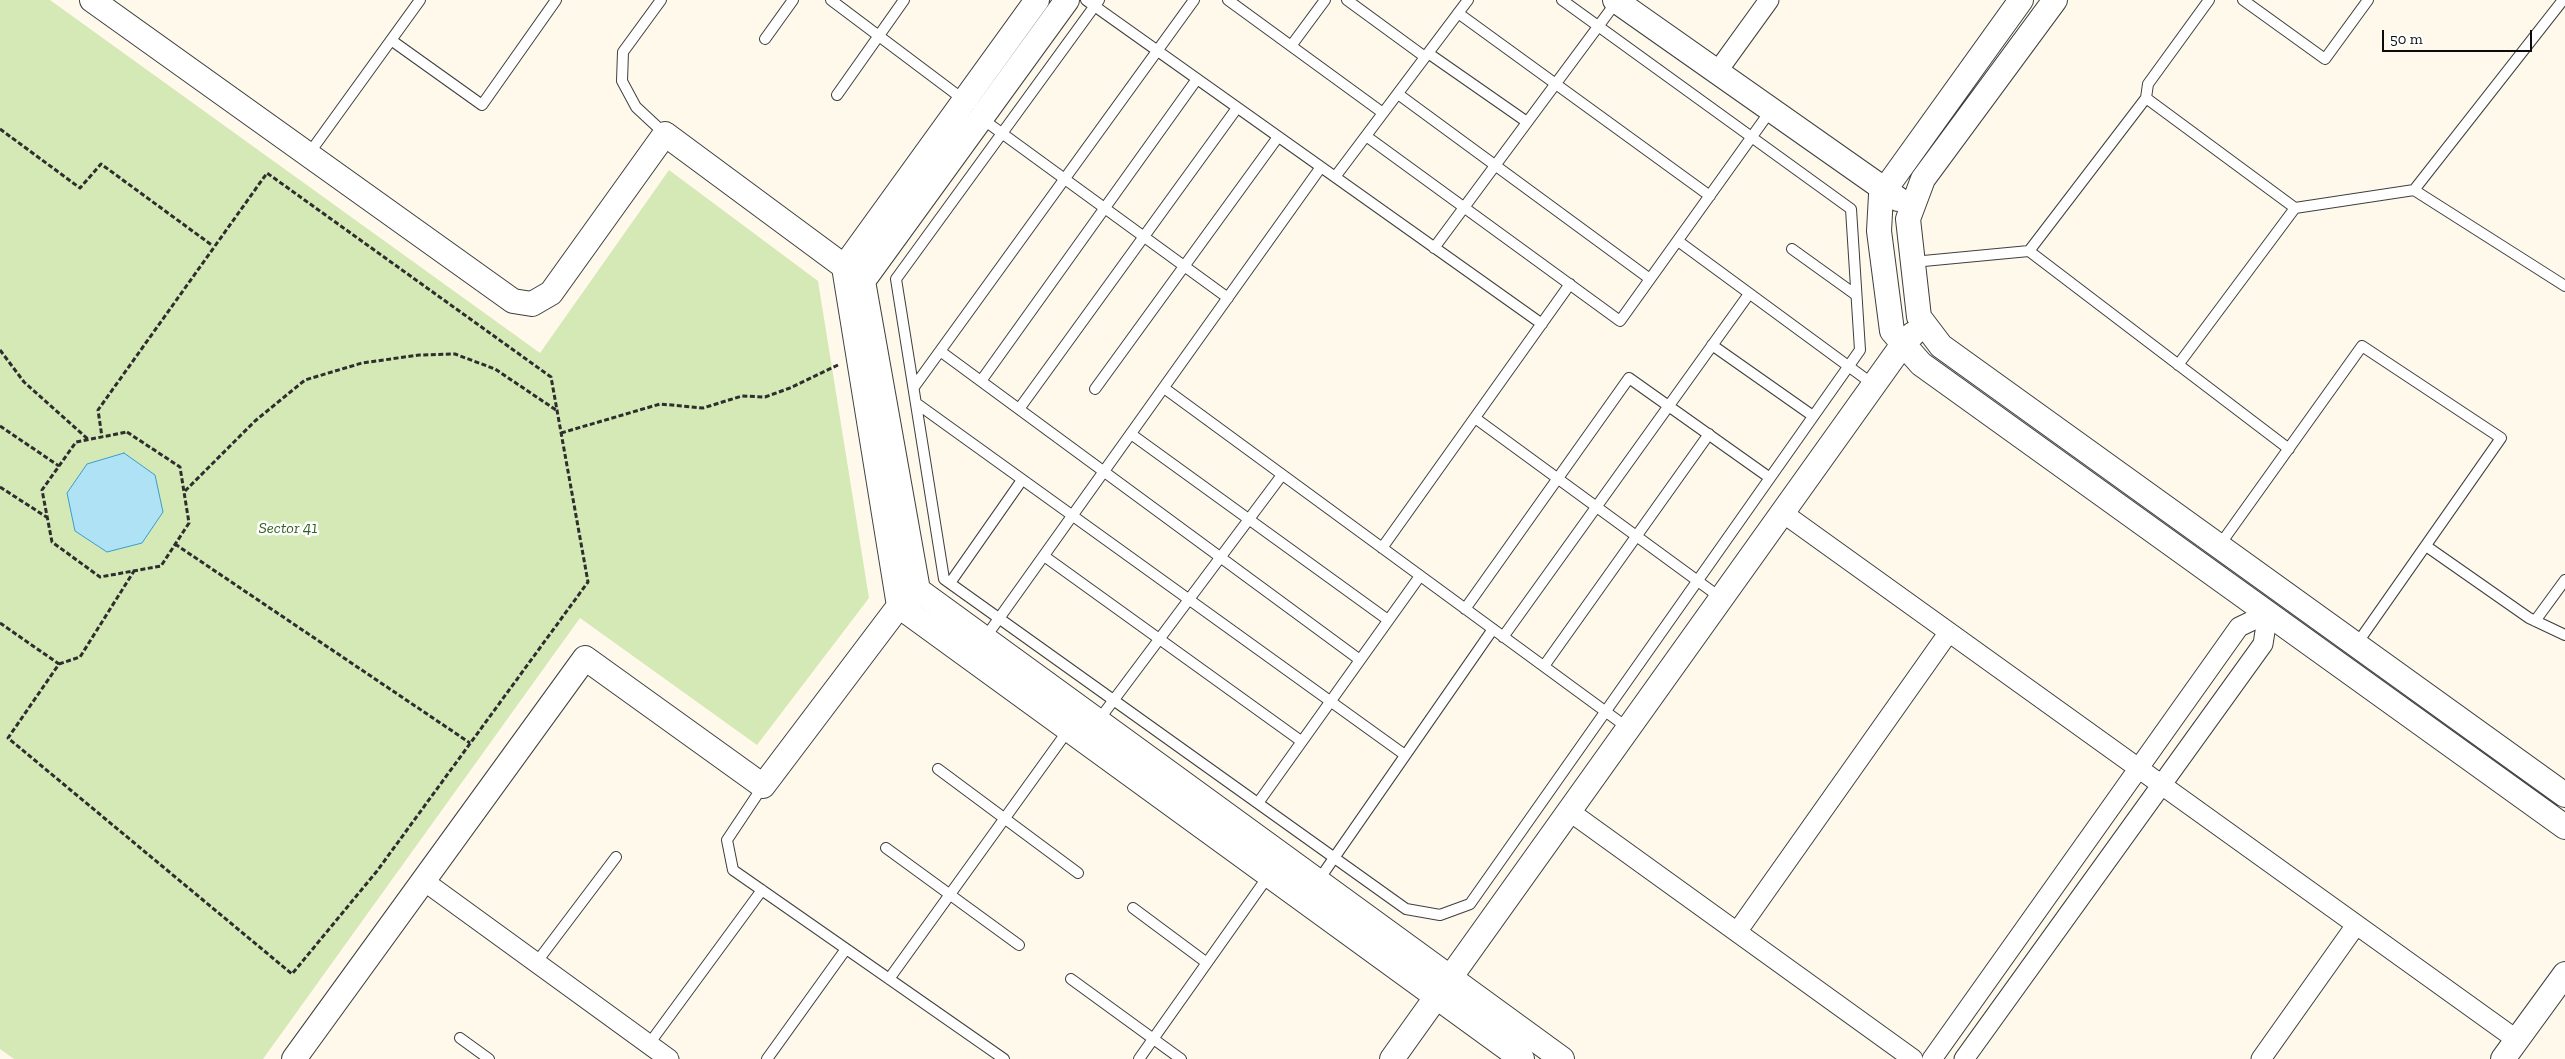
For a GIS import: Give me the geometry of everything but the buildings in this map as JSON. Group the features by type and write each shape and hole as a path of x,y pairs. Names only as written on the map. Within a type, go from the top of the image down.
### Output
{"street":[{"path":"92,0 513,301 532,304 550,293 665,134 863,281 918,590 1562,1059"},
{"path":"1037,0 844,267 898,606 1522,1059"},
{"path":"863,281 1067,0"},
{"path":"1717,72 1769,0"},
{"path":"2021,0 1881,195 1878,231 1892,331 1921,364 2565,828"},
{"path":"2055,0 1922,179 1908,219 1919,316 1941,346 2565,795"},
{"path":"1616,1 1912,209"},
{"path":"1392,1059 1903,344 1924,323"},
{"path":"1782,513 2517,1040"},
{"path":"294,1059 585,658 763,786 898,606 918,590"},
{"path":"1932,1059 2239,627 2268,614"},
{"path":"1964,1059 2263,644 2268,614"},
{"path":"1737,932 1949,632"},
{"path":"1569,811 1913,1059"},
{"path":"424,881 669,1059"},
{"path":"2260,1059 2356,925"},
{"path":"2503,1059 2565,974"}],"lane":[{"path":"308,155 420,0"},
{"path":"391,40 482,105 556,0"},
{"path":"661,0 623,52 622,81 636,107 665,134"},
{"path":"765,39 793,0"},
{"path":"831,0 964,100"},
{"path":"837,95 904,0"},
{"path":"914,387 1194,0"},
{"path":"1228,0 1383,113"},
{"path":"1291,46 1325,0"},
{"path":"1347,0 1527,122"},
{"path":"1542,324 1157,51 1093,2 1002,133 896,279 944,579 1406,908 1440,915 1470,904 1860,350 1851,209 1562,0"},
{"path":"2029,251 2146,98 2148,84 2209,0"},
{"path":"2243,0 2325,60 2368,0"},
{"path":"2414,190 2563,0"},
{"path":"1335,177 1427,55 1465,1"},
{"path":"1434,248 1616,1"},
{"path":"1458,13 1710,196"},
{"path":"981,381 1197,79"},
{"path":"1398,94 1650,279"},
{"path":"2146,98 2295,208"},
{"path":"1019,409 1237,108"},
{"path":"1366,136 1620,320 1771,110"},
{"path":"981,118 1228,298"},
{"path":"1095,389 1278,137"},
{"path":"985,638 1321,168"},
{"path":"2178,365 2295,208 2414,190 2565,286"},
{"path":"1678,241 1874,385"},
{"path":"1792,249 1856,296"},
{"path":"1912,262 2029,251 2288,450"},
{"path":"1382,548 1570,284"},
{"path":"1503,637 1749,294"},
{"path":"1712,345 1813,416"},
{"path":"2220,546 2362,346 2501,438 2356,645"},
{"path":"940,350 1360,660"},
{"path":"1465,609 1629,378 1770,478"},
{"path":"1164,388 1628,728"},
{"path":"916,403 1405,755"},
{"path":"1475,418 1721,598"},
{"path":"1131,434 1388,620"},
{"path":"1544,666 1709,434"},
{"path":"1098,721 1282,475"},
{"path":"950,583 1022,480"},
{"path":"2426,546 2535,621 2565,635"},
{"path":"1044,556 1301,741"},
{"path":"1258,803 1420,576"},
{"path":"2535,621 2565,580"},
{"path":"1318,882 1493,629"},
{"path":"889,978 1069,729"},
{"path":"938,770 1078,873"},
{"path":"763,786 727,840 733,870 1004,1059"},
{"path":"886,848 1019,945"},
{"path":"536,963 616,857"},
{"path":"1139,1059 1269,875"},
{"path":"649,1044 762,890"},
{"path":"1133,908 1206,963"},
{"path":"767,1059 846,949"},
{"path":"1071,979 1181,1059"},
{"path":"460,1038 489,1059"}],"path":[{"path":"0,129 80,188 101,164 214,246"},
{"path":"102,437 98,410 267,174 551,377 588,582 377,871 292,974 8,738 59,664 80,658 134,571"},
{"path":"0,350 24,382 89,440"},
{"path":"184,492 255,421 305,380 362,364 419,355 455,354 495,369 557,411"},
{"path":"562,432 660,404 703,408 742,396 765,397 790,388 858,355"},
{"path":"0,426 60,467"},
{"path":"127,432 180,467 190,523 160,566 100,577 52,542 42,490 76,442 89,440 127,432"},
{"path":"0,487 48,518"},
{"path":"175,544 470,743"},
{"path":"0,623 59,664"}],"green space":[{"name":"Sector 41","path":"0,0 50,0 540,353 669,170 818,281 869,598 757,745 580,618 263,1059 14,1059 0,1049"}],"water":[{"path":"124,453 155,475 163,512 142,543 107,552 75,531 67,493 87,464"}]}
